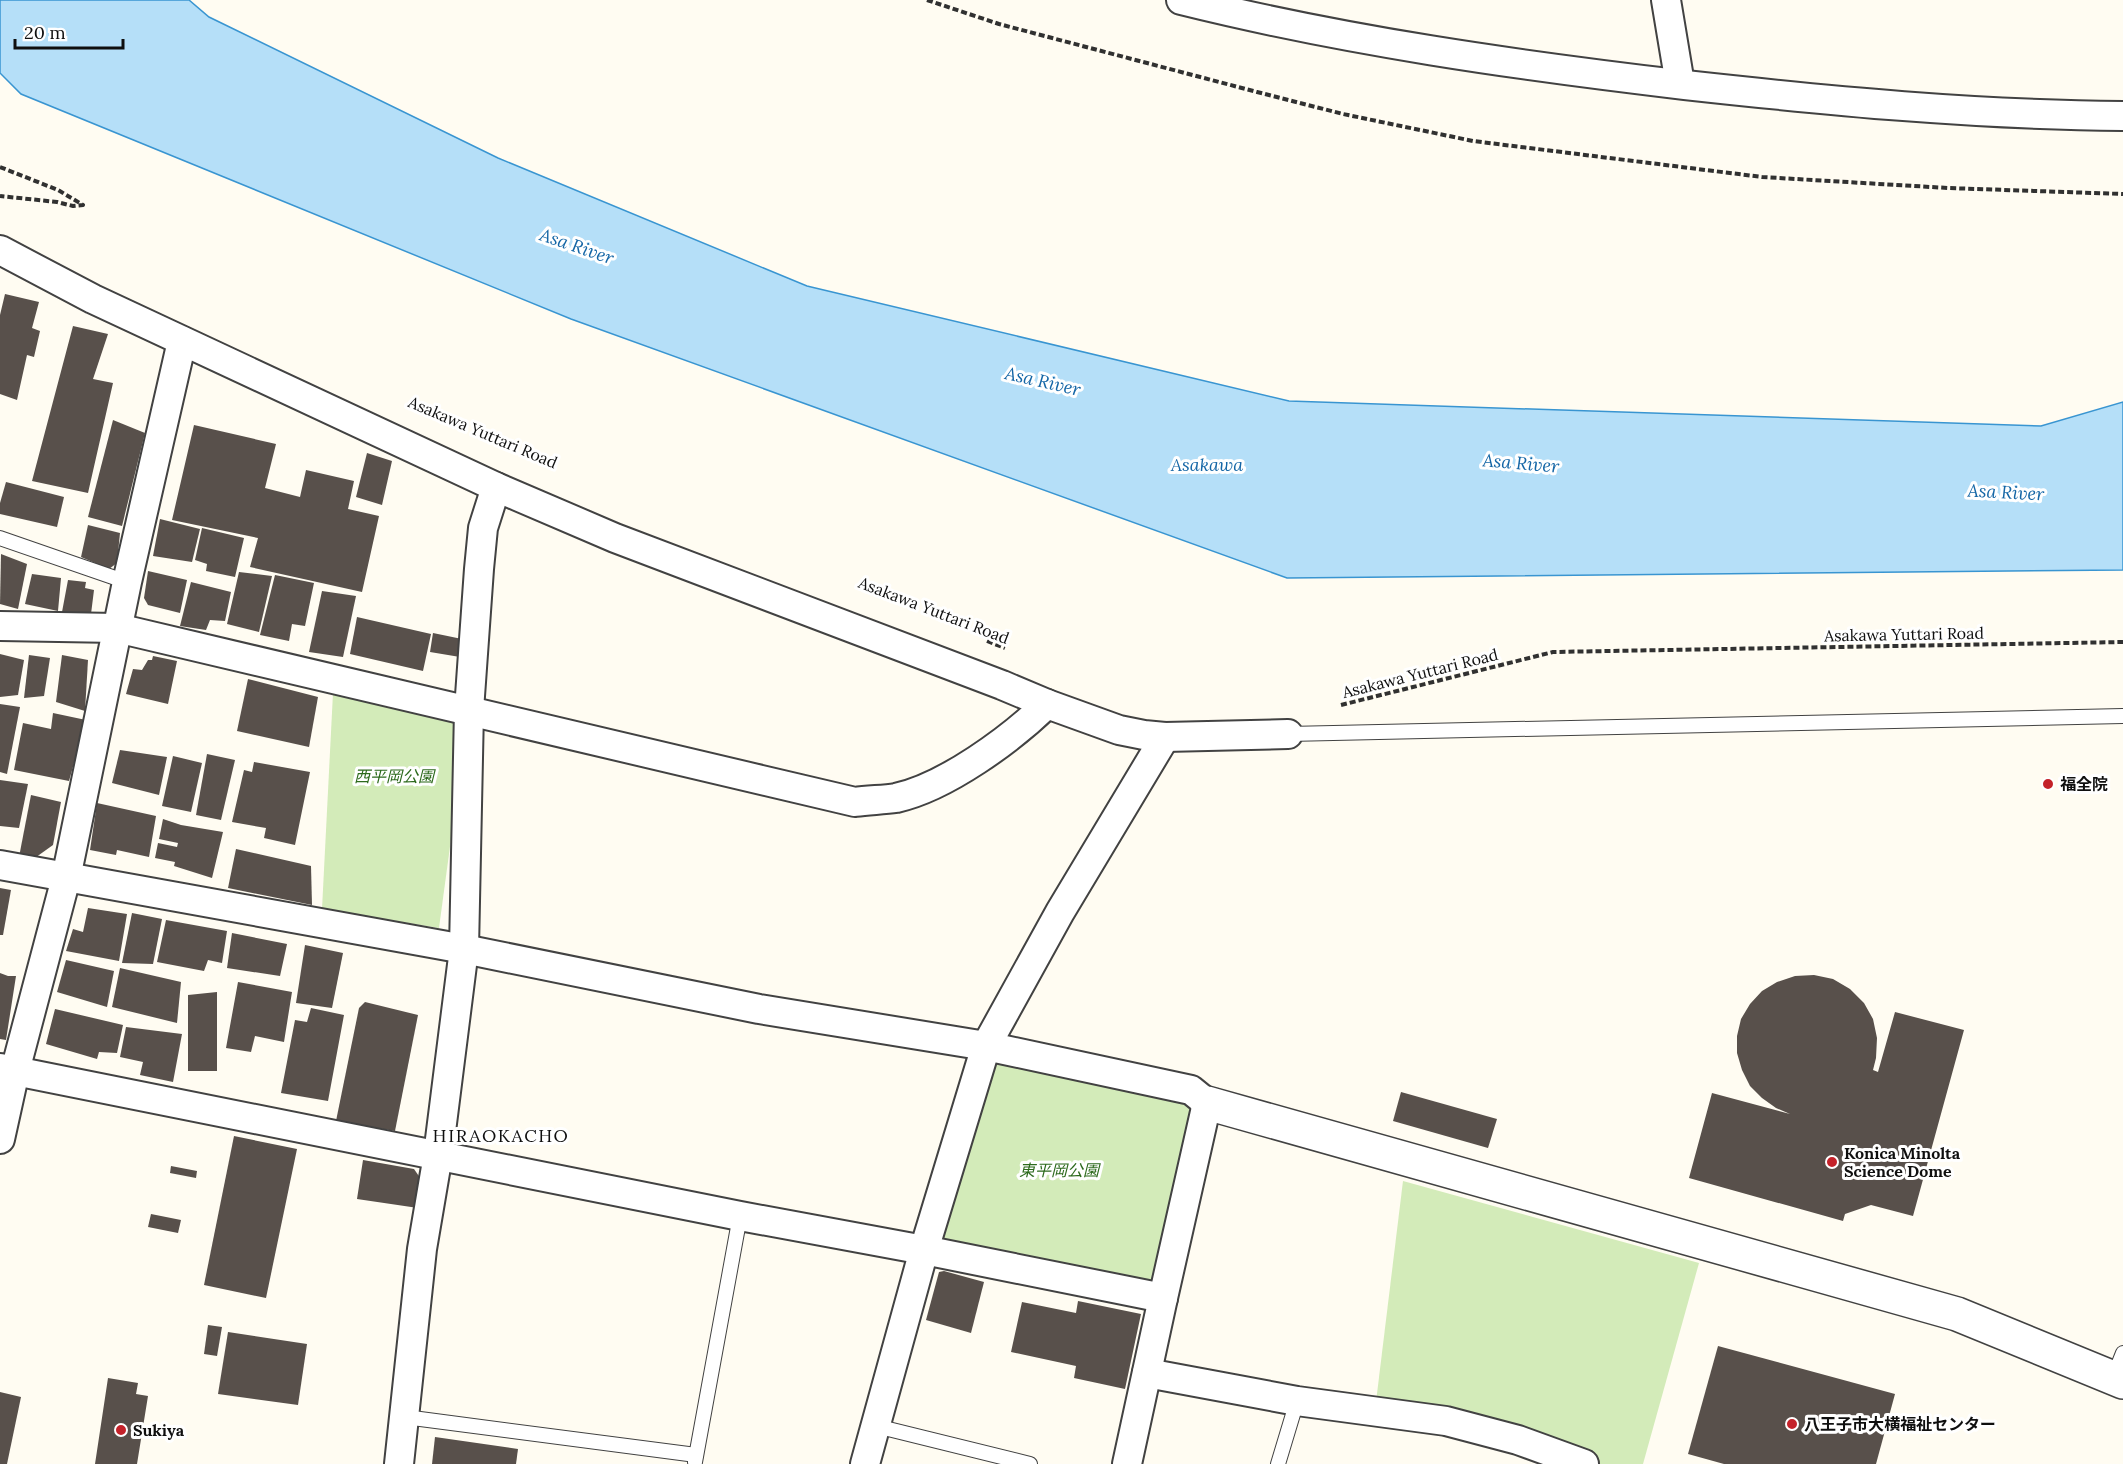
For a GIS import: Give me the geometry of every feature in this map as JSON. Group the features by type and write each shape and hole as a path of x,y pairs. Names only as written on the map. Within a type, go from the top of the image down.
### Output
{"street":[{"path":"1181,0 1408,47 1594,75 1793,97 2123,116"},
{"path":"1666,0 1680,84"},
{"path":"0,250 93,299 182,341 496,486 615,538 1047,704 1119,730 1144,735 1288,734"},
{"path":"0,1139 8,1069 66,878 117,628 182,341"},
{"path":"399,1464 422,1249 438,1155 464,950 469,710 483,528 496,486"},
{"path":"0,626 117,628 855,802 896,798 933,784 979,757 1024,726 1047,704"},
{"path":"864,1464 924,1250 986,1046 1060,912 1165,736"},
{"path":"0,865 464,950 759,1008 986,1046 1191,1090 1207,1103 1957,1314 2120,1371"},
{"path":"8,1069 1162,1298"},
{"path":"1127,1464 1207,1103"},
{"path":"1148,1373 1297,1401 1446,1421 1518,1440 1584,1464"}],"lane":[{"path":"0,538 127,582"},
{"path":"1288,734 2123,716"},
{"path":"405,1417 695,1460 740,1216"},
{"path":"1278,1464 1297,1401"},
{"path":"876,1426 1030,1464"}],"path":[{"path":"927,0 999,24 1246,89 1343,114 1473,141 1772,177 1948,189 2123,194"},
{"path":"0,167 58,190 83,205 73,206 0,196"},
{"name":"Asakawa Yuttari Road","path":"980,639 1002,646 1011,652"},
{"name":"Asakawa Yuttari Road","path":"1338,706 1553,652 2123,642"}],"green space":[{"name":"西平岡公園","path":"333,693 460,724 462,758 439,928 322,909"},
{"name":"東平岡公園","path":"986,1046 1207,1103 1163,1298 924,1250"},
{"path":"1403,1181 1699,1263 1643,1464 1584,1464 1375,1410"}],"water":[{"path":"0,0 189,0 209,17 498,158 807,286 1289,401 2041,426 2123,402 2123,570 1287,578 571,319 21,94 0,73"}],"building":[{"path":"5,294 39,302 32,328 40,331 34,357 27,355 17,400 0,394 0,315"},
{"path":"73,326 108,334 93,379 113,383 88,493 32,481"},
{"path":"113,420 145,433 122,526 88,517"},
{"path":"194,425 276,444 265,488 300,497 306,470 354,481 348,509 379,516 362,592 250,567 258,538 172,520"},
{"path":"367,453 392,461 382,505 356,497"},
{"path":"6,482 64,497 57,527 0,514 0,503"},
{"path":"160,519 200,529 192,562 153,556"},
{"path":"88,525 120,533 117,563 109,569 81,557"},
{"path":"202,528 244,538 235,577 206,571 207,564 195,560"},
{"path":"1,554 27,564 18,609 0,604"},
{"path":"148,571 187,580 180,613 148,605 144,598"},
{"path":"239,572 272,576 259,632 227,624"},
{"path":"32,574 61,578 58,611 25,604"},
{"path":"275,575 314,583 305,626 292,624 289,641 260,635"},
{"path":"68,580 86,582 85,588 94,590 91,614 62,612"},
{"path":"191,582 231,592 225,621 210,620 206,630 180,626"},
{"path":"322,591 356,596 343,657 309,652"},
{"path":"357,617 431,634 423,671 350,654"},
{"path":"433,633 462,639 460,657 430,652"},
{"path":"0,654 24,660 18,695 0,697"},
{"path":"29,655 50,658 44,696 24,698"},
{"path":"62,655 88,660 85,711 56,702"},
{"path":"153,656 177,661 168,704 126,694 133,669 142,670"},
{"path":"248,679 318,697 309,747 237,731"},
{"path":"0,704 20,707 7,774 0,772"},
{"path":"53,713 86,720 69,781 14,770 23,723 51,729"},
{"path":"120,750 167,757 159,795 112,783"},
{"path":"207,754 235,760 221,820 196,815"},
{"path":"173,756 202,763 191,812 162,806"},
{"path":"254,762 310,772 295,845 264,838 266,828 232,822 244,770 252,772"},
{"path":"0,780 28,784 19,828 0,826"},
{"path":"31,795 61,802 53,845 32,860 19,857"},
{"path":"97,803 156,816 149,857 117,850 116,855 90,850"},
{"path":"163,819 181,825 223,832 212,878 174,866 175,862 155,858 158,843 177,847 178,843 159,839"},
{"path":"236,849 311,866 312,905 228,888"},
{"path":"0,888 11,890 3,935 0,935"},
{"path":"88,908 127,914 119,961 66,951 73,929 83,932"},
{"path":"132,913 162,919 153,964 122,963"},
{"path":"166,920 227,931 222,963 208,960 204,971 157,962"},
{"path":"232,933 287,944 280,976 227,968"},
{"path":"305,945 343,953 332,1008 296,1003"},
{"path":"66,960 114,971 107,1007 57,992"},
{"path":"120,968 181,982 177,1023 112,1007"},
{"path":"0,973 16,976 6,1040 0,1039"},
{"path":"1814,975 1833,979 1850,989 1864,1003 1873,1019 1877,1038 1873,1070 1878,1072 1895,1012 1964,1030 1913,1216 1871,1205 1845,1214 1843,1221 1689,1178 1712,1093 1790,1114 1776,1108 1750,1086 1737,1053 1737,1036 1741,1019 1750,1004 1762,991 1777,982 1795,976"},
{"path":"238,982 292,992 284,1042 255,1036 251,1052 226,1048"},
{"path":"217,992 217,1071 188,1071 188,995"},
{"path":"365,1002 418,1015 395,1131 336,1121 359,1008"},
{"path":"311,1008 344,1015 328,1101 281,1093 295,1020 307,1022"},
{"path":"55,1009 123,1025 117,1053 99,1052 97,1059 46,1044"},
{"path":"126,1027 182,1034 173,1082 140,1075 143,1062 120,1057"},
{"path":"1401,1092 1497,1119 1488,1148 1393,1121"},
{"path":"234,1136 297,1149 266,1298 204,1285"},
{"path":"363,1160 414,1169 423,1182 418,1208 357,1199"},
{"path":"171,1166 197,1171 196,1178 170,1173"},
{"path":"151,1214 181,1220 178,1233 148,1227"},
{"path":"944,1271 984,1282 971,1333 926,1320 939,1272"},
{"path":"1078,1301 1141,1314 1125,1389 1074,1378 1076,1366 1011,1352 1022,1302 1076,1313"},
{"path":"208,1325 222,1327 217,1356 204,1354"},
{"path":"228,1332 307,1344 298,1405 218,1394"},
{"name":"八王子市大横福祉センター","path":"1718,1346 1895,1394 1876,1464 1724,1464 1688,1454"},
{"name":"Sukiya","path":"108,1378 138,1383 136,1394 148,1396 137,1464 95,1464"},
{"path":"0,1392 21,1397 7,1464 0,1464"},
{"path":"435,1437 518,1449 516,1464 432,1464"}],"place":[{"name":"福全院","path":"2048,784"},
{"name":"Konica Minolta Science Dome","path":"1832,1162"},
{"name":"八王子市大横福祉センター","path":"1792,1424"},
{"name":"Sukiya","path":"121,1430"}],"district":[{"name":"HIRAOKACHO","path":"501,1135"}],"water label":[{"name":"Asa River","path":"577,246"},
{"name":"Asa River","path":"1043,381"},
{"name":"Asa River","path":"1521,463"},
{"name":"Asakawa","path":"1207,464"},
{"name":"Asa River","path":"2006,492"}]}
